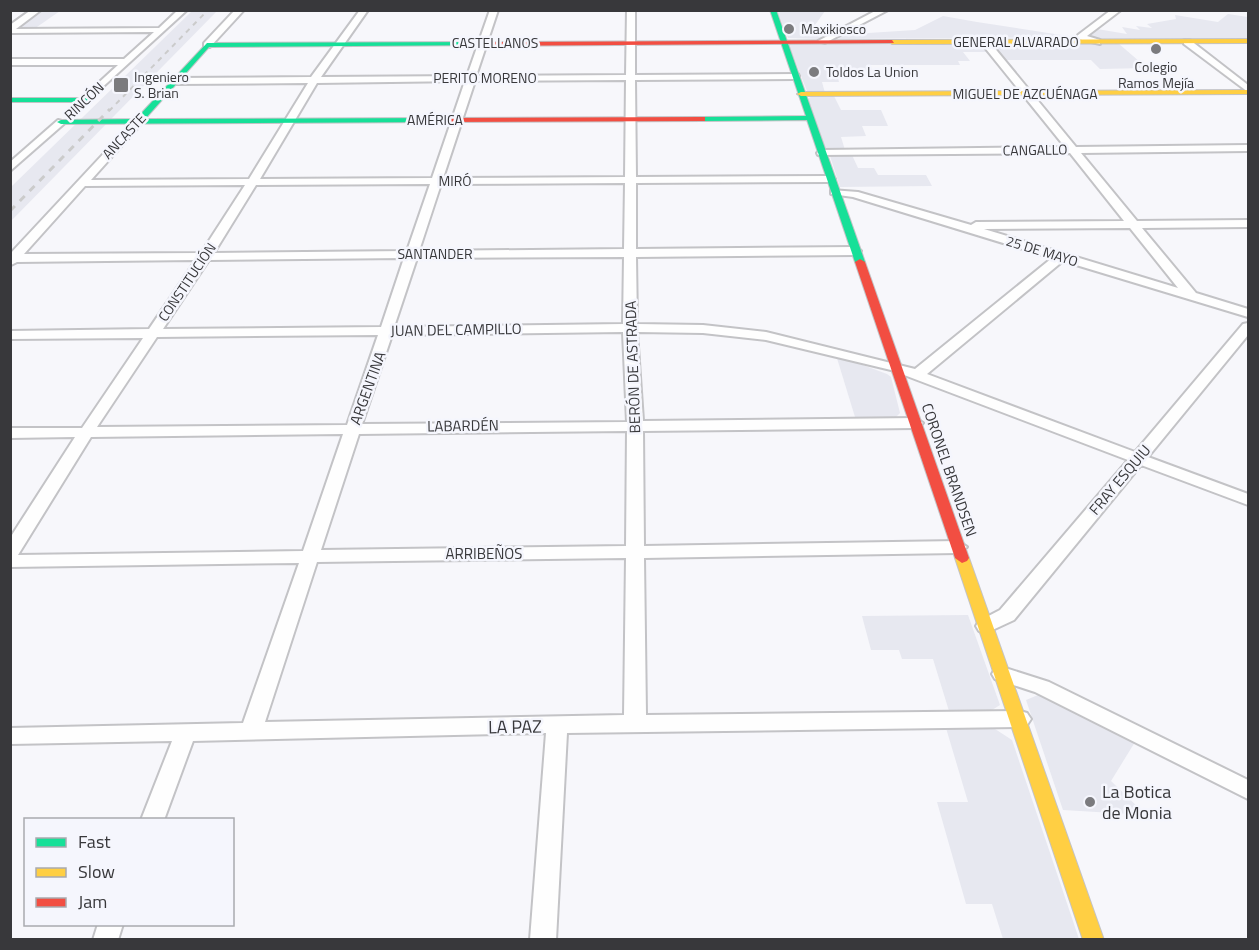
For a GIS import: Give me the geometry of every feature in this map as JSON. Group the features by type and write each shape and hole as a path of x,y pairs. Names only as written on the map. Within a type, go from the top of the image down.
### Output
{"street":[{"path":"10,30 37,10"},
{"name":"RINCÓN","path":"10,168 183,10"},
{"name":"ANCASTE","path":"13,260 80,183 240,10"},
{"name":"CONSTITUCIÓN","path":"10,553 87,431 206,255 291,122 314,80 364,10"},
{"name":"ARGENTINA","path":"251,732 388,331 494,10"},
{"name":"BERÓN DE ASTRADA","path":"631,10 630,328 635,424 635,723"},
{"name":"CORONEL BRANDSEN","path":"773,10 1002,674 1020,719 1094,939"},
{"path":"822,41 884,10"},
{"path":"1097,42 1081,37 1117,10"},
{"path":"10,20 23,20"},
{"path":"10,30 162,30"},
{"name":"CASTELLANOS","path":"207,45 783,41"},
{"name":"GENERAL ALVARADO","path":"783,41 1248,41"},
{"path":"985,42 1030,94 1191,296"},
{"path":"1187,42 1248,91"},
{"path":"10,62 125,62"},
{"name":"PERITO MORENO","path":"175,81 795,76"},
{"name":"MIGUEL DE AZCUÉNAGA","path":"801,94 1248,91"},
{"path":"10,100 85,100"},
{"name":"AMÉRICA","path":"61,122 809,118"},
{"name":"CANGALLO","path":"822,153 1248,148"},
{"name":"MIRÓ","path":"80,183 631,179 833,185"},
{"name":"25 DE MAYO","path":"833,185 854,194 1248,313"},
{"path":"960,226 1248,223"},
{"name":"SANTANDER","path":"13,260 206,255 855,251"},
{"path":"918,375 1061,256"},
{"name":"FRAY ESQUIU","path":"986,626 1007,615 1248,327"},
{"name":"JUAN DEL CAMPILLO","path":"10,335 630,328 703,329 766,336 896,367 1248,500"},
{"name":"LABARDÉN","path":"10,433 635,424 915,423"},
{"name":"ARRIBEÑOS","path":"10,561 958,547"},
{"path":"1002,674 1042,687 1248,790"},
{"name":"LA PAZ","path":"10,736 635,723 1020,719"},
{"path":"543,939 557,726"},
{"path":"152,818 185,734"}],"shaded area":[{"path":"42,11 60,11 34,29 18,28"},
{"path":"192,11 217,11 11,221 11,187"},
{"path":"777,11 825,11 810,32 829,36 820,39 788,38"},
{"path":"1228,14 1248,17 1248,39 1096,40 1086,36 1097,29 1127,34 1122,27 1140,30 1136,26 1152,28 1147,24 1176,19 1175,15 1218,22"},
{"path":"943,16 1074,37 840,39 834,37 849,30 868,33 915,30"},
{"path":"788,43 984,44 990,52 963,52 970,61 958,61 960,65 870,65 872,70 836,70 839,82 822,82 825,93 807,91"},
{"path":"1118,43 1147,68 1100,69 1091,60 1004,60 991,46"},
{"path":"812,96 834,96 841,110 881,110 888,126 862,126 866,136 841,137 845,150 830,150 825,147 808,99"},
{"path":"852,155 858,168 874,168 878,175 926,175 932,186 840,187 830,156"},
{"path":"836,355 891,377 900,413 895,418 855,417"},
{"path":"968,615 1000,705 992,710 949,711 933,659 902,659 899,650 871,650 862,616"},
{"path":"1038,695 1046,696 1135,742 1111,781 1146,815 1063,810 1026,700"},
{"path":"992,727 1012,740 1079,939 1003,939 992,904 966,904 937,802 968,802 946,728"}],"railway":[{"path":"109,111 208,10"},
{"path":"10,211 110,109"}],"traffic: fast":[{"path":"773,10 860,262"},
{"path":"138,122 207,45 489,44"},
{"path":"10,100 85,100"},
{"path":"702,119 809,118"},
{"path":"61,122 441,120"}],"traffic: slow":[{"path":"892,42 1248,41"},
{"path":"801,94 1248,92"},
{"path":"962,558 1094,940"}],"traffic: jam":[{"path":"489,44 892,42"},
{"path":"441,120 702,119"},
{"path":"860,262 962,558"}],"place":[{"name":"Maxikiosco","path":"789,29"},
{"name":"Colegio Ramos Mejía","path":"1156,49"},
{"name":"Toldos La Union","path":"814,72"},
{"name":"Ingeniero S. Brian","path":"121,85"},
{"name":"La Botica de Monia","path":"1090,802"}]}
